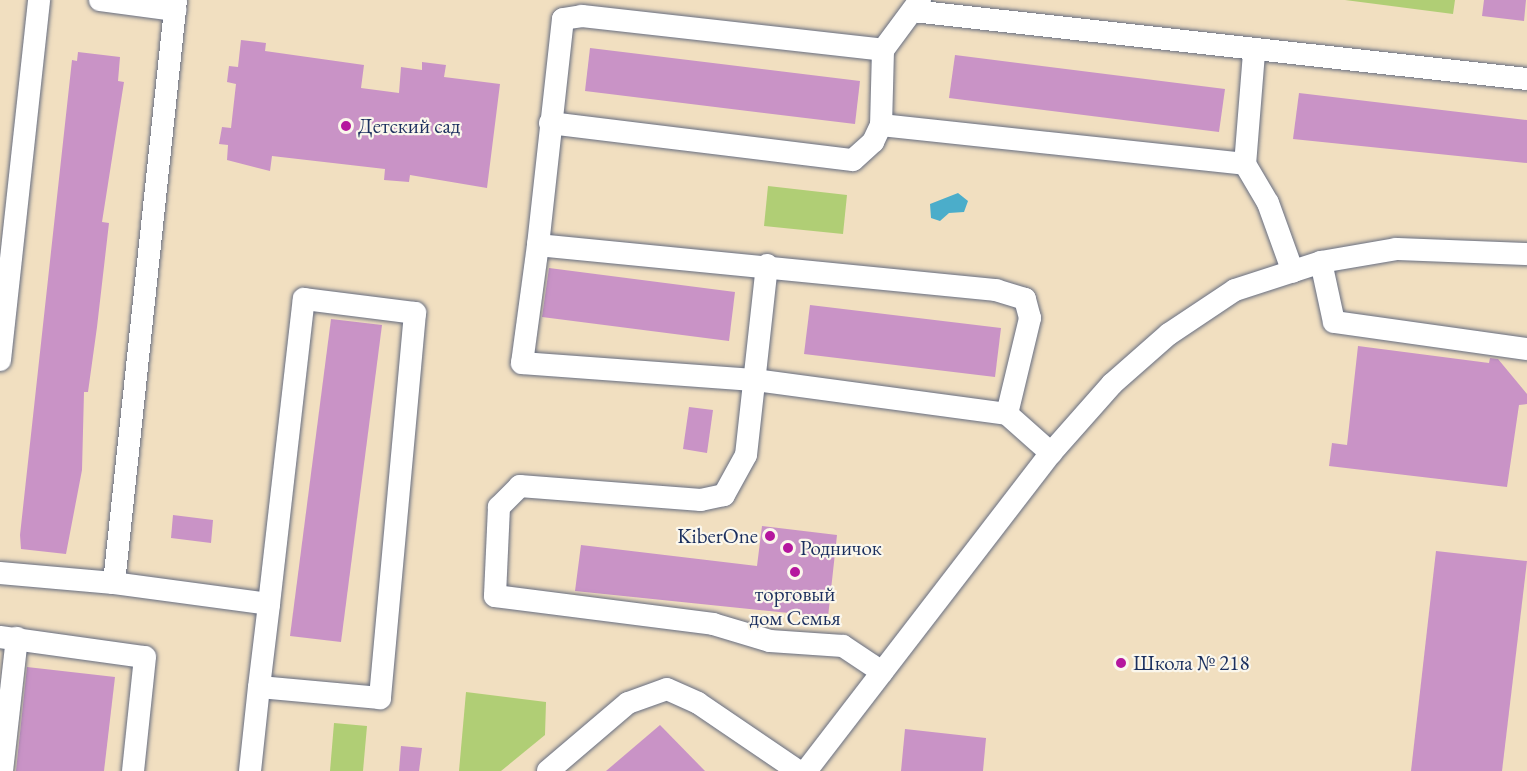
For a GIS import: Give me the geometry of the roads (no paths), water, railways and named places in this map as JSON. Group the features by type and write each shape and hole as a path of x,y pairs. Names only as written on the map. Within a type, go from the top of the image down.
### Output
{"street":[{"path":"0,360 39,0"},
{"path":"99,0 176,5 114,583"},
{"path":"550,123 853,160 873,142 881,125 883,50 917,6 1254,53 1527,79"},
{"path":"883,50 582,16 563,19 538,244 522,363 756,380 1007,414 1052,453"},
{"path":"1254,53 1245,165 1268,203 1293,272"},
{"path":"881,125 1245,165"},
{"path":"538,244 767,265 996,290 1024,299 1030,318 1007,414"},
{"path":"806,771 1052,453 1112,384 1169,334 1235,290 1321,262 1396,249 1527,254"},
{"path":"1321,262 1334,322 1527,350"},
{"path":"767,265 746,455 724,495 701,500 520,486 499,507 495,596 712,624 770,641 843,646 882,672"},
{"path":"250,771 259,687 304,299 415,313 380,698 259,687"},
{"path":"0,573 114,583 269,604"},
{"path":"2,771 8,637 145,657 134,771"},
{"path":"548,771 628,703 668,689 698,703 798,771"}],"water":[{"path":"958,193 968,201 964,212 949,213 940,221 931,218 930,204"}],"place":[{"name":"Детский сад","path":"346,126"},
{"name":"KiberOne","path":"770,536"},
{"name":"Родничок","path":"788,548"},
{"name":"торговый дом Семья","path":"795,572"},
{"name":"Школа № 218","path":"1121,663"}]}
